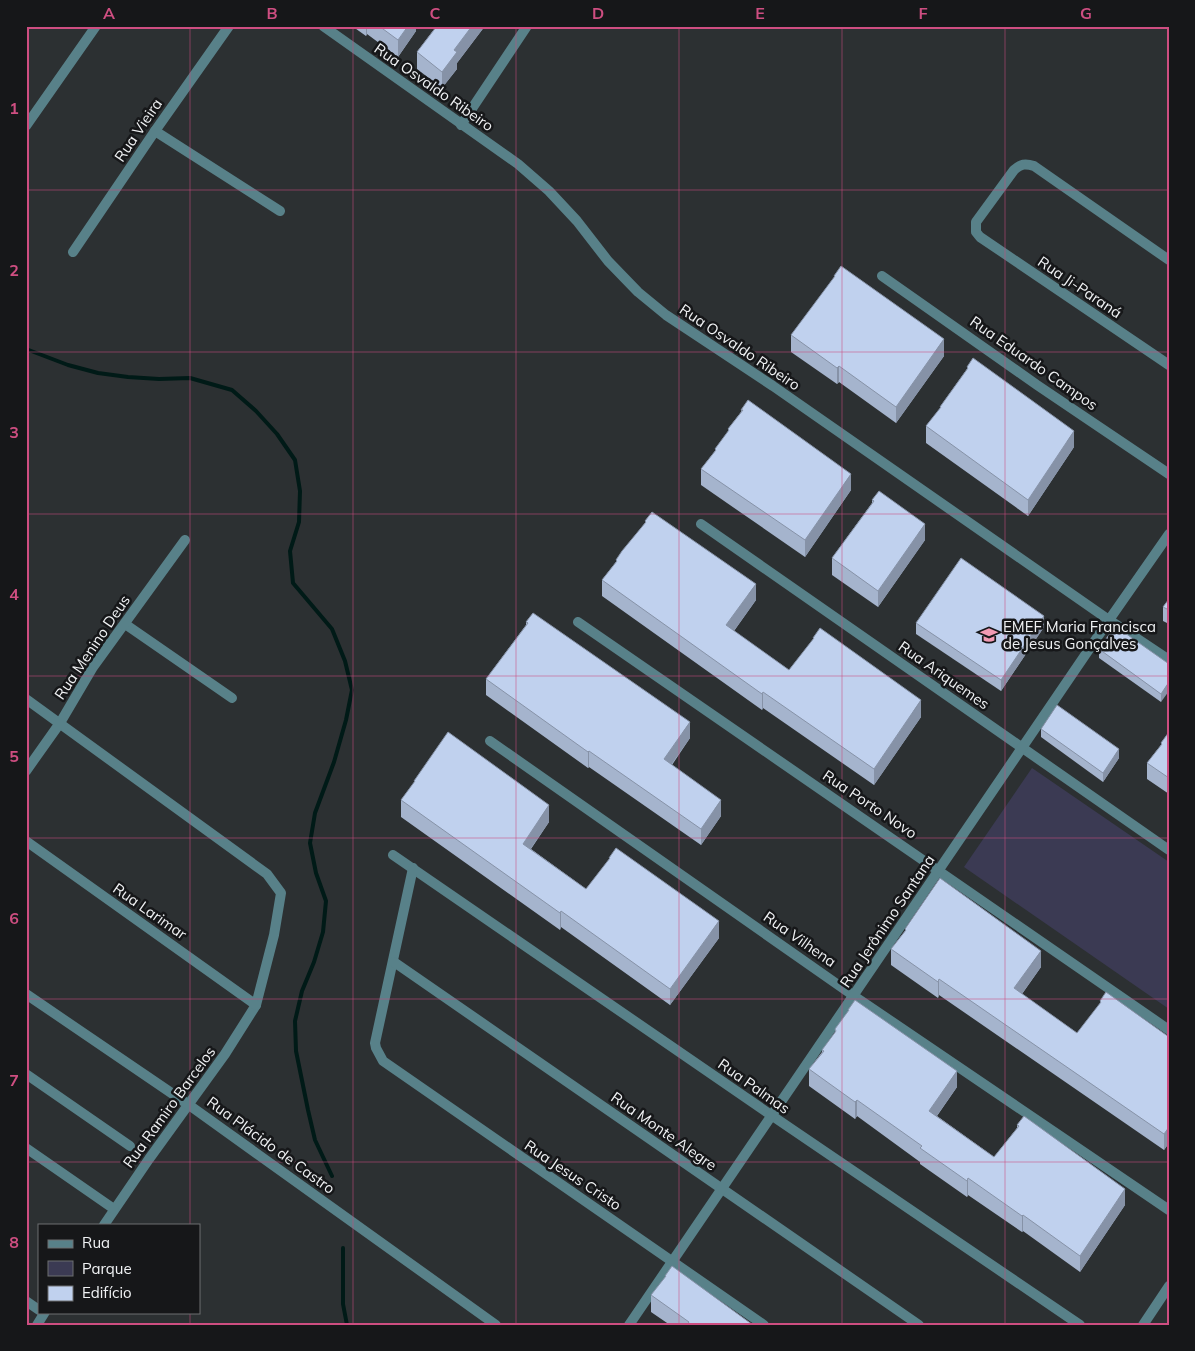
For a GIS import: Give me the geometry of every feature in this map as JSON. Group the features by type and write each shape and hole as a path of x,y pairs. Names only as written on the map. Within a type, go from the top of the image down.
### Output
{"street":[{"path":"26,126 96,26"},
{"name":"Rua Vieira","path":"73,252 229,26"},
{"name":"Rua Osvaldo Ribeiro","path":"322,26 518,164 549,190 578,221 620,273 638,292 666,315 773,386 1169,660"},
{"path":"461,125 527,26"},
{"path":"155,131 280,211"},
{"name":"Rua Ji-Paraná","path":"1169,260 1034,166 1027,164 1023,164 1014,170 976,222 976,232 980,237 1169,365"},
{"name":"Rua Eduardo Campos","path":"882,276 1037,385 1169,474"},
{"name":"Rua Ariquemes","path":"701,524 1169,850"},
{"name":"Rua Jerônimo Santana","path":"629,1325 720,1188 854,996 1169,534"},
{"name":"Rua Menino Deus","path":"26,771 60,723 93,667 185,540"},
{"name":"Rua Porto Novo","path":"578,622 940,870 1169,1030"},
{"path":"125,624 232,698"},
{"name":"Rua Ramiro Barcelos","path":"26,699 267,874 274,881 282,897 269,958 256,1005 225,1054 105,1224"},
{"name":"Rua Vilhena","path":"490,741 854,996 1169,1210"},
{"name":"Rua Larimar","path":"26,841 256,1005"},
{"name":"Rua Palmas","path":"393,855 771,1116 1080,1325"},
{"path":"394,962 413,868"},
{"name":"Rua Jesus Cristo","path":"394,962 375,1043 379,1055 391,1068 764,1325"},
{"name":"Rua Monte Alegre","path":"394,962 918,1325"},
{"name":"Rua Plácido de Castro","path":"26,994 189,1105 496,1325"},
{"path":"26,1074 130,1146"},
{"path":"26,1148 114,1209"},
{"path":"1142,1325 1169,1286"},
{"path":"26,1301 38,1309"}],"green space":[{"path":"1032,768 1169,862 1169,1009 964,867"}],"building":[{"path":"379,26 408,26 398,40"},
{"path":"437,26 472,26 454,50 457,52 442,72 417,52"},
{"path":"841,266 944,339 896,407 839,366 837,368 791,335"},
{"path":"973,358 1074,431 1028,500 926,426 968,368"},
{"path":"748,400 851,474 805,540 701,469 716,450"},
{"path":"879,491 925,524 878,591 832,558 874,501 872,500"},
{"path":"652,512 756,584 726,625 789,670 820,628 921,700 874,769 763,692 762,694 602,580"},
{"path":"961,558 1044,616 1001,680 916,623"},
{"path":"1169,599 1169,610 1163,607"},
{"path":"533,613 690,722 664,759 721,800 701,829 588,752 486,679 528,623 526,622"},
{"path":"1115,626 1169,664 1169,682 1161,694 1099,649"},
{"path":"1057,705 1119,749 1103,773 1041,729"},
{"path":"448,732 549,805 523,844 586,889 616,848 719,921 670,989 401,800"},
{"path":"1169,732 1169,778 1147,763"},
{"path":"940,878 1041,951 1014,988 1077,1033 1101,1002 1106,992 1169,1037 1169,1127 1164,1134 939,979 938,982 891,949 906,930"},
{"path":"855,1000 957,1071 929,1111 994,1157 1019,1126 1017,1125 1024,1116 1125,1189 1080,1256 968,1178 967,1181 920,1148 922,1146 809,1069 824,1051 822,1050"},
{"path":"672,1266 753,1325 687,1325 689,1322 651,1295"}],"waterway":[{"path":"26,349 68,365 98,373 159,379 190,378 232,390 256,411 277,434 295,460 300,491 299,522 290,551 293,583 332,629 345,661 352,690 334,762 315,813 310,843 316,873 326,901 323,932 314,962 302,991 295,1021 296,1051 315,1140 332,1176"},
{"path":"343,1248 343,1304 347,1325"}],"place":[{"name":"EMEF Maria Francisca de Jesus Gonçalves","path":"989,635"}]}
